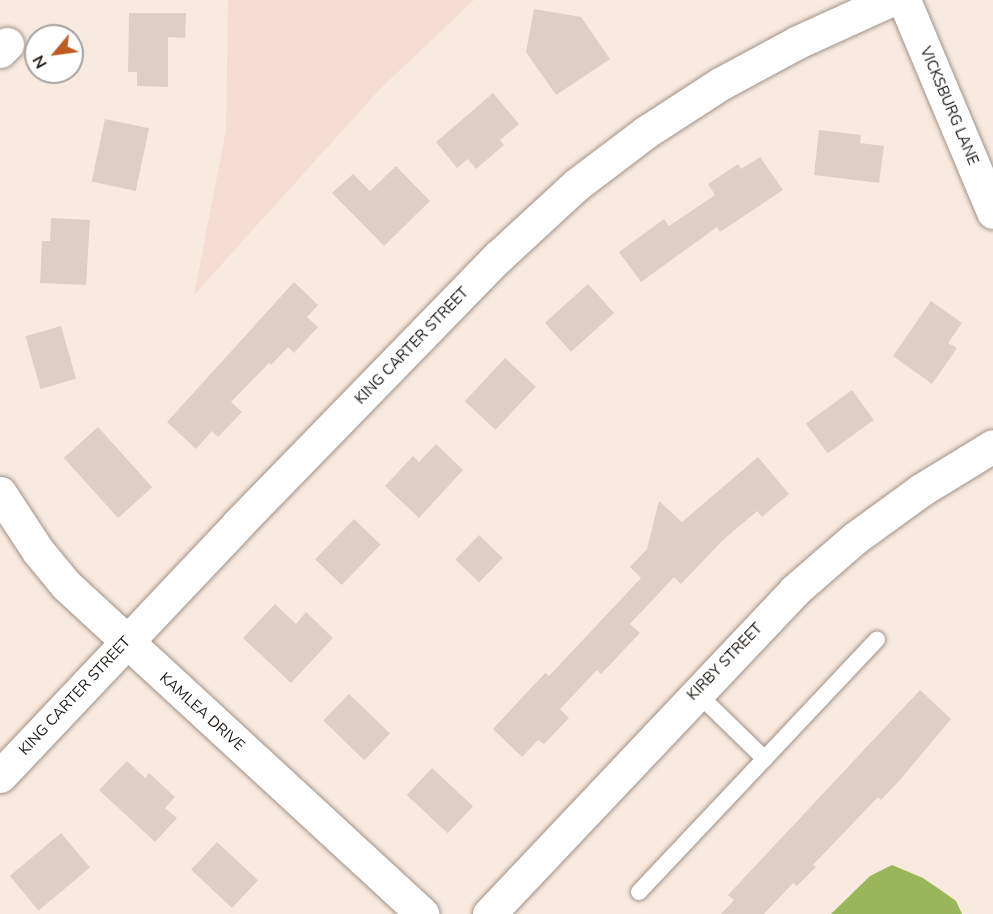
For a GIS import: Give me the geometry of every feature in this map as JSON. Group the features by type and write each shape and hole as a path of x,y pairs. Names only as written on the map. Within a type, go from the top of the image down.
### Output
{"street":[{"name":"KING CARTER STREET","path":"0,776 126,642 498,257 576,186 646,132 720,84 798,42 891,0"},
{"name":"VICKSBURG LANE","path":"904,0 993,212"},
{"name":"KIRBY STREET","path":"489,914 696,692 794,591 855,538 921,490 993,446"},
{"name":"KAMLEA DRIVE","path":"0,493 38,551 52,568 126,642 423,914"}],"lane":[{"path":"639,892 877,639"},
{"path":"696,692 765,759"}],"shaded area":[{"path":"228,0 474,0 381,88 194,295 226,130"}],"green space":[{"path":"892,865 923,878 942,891 956,901 962,914 831,914 870,876"}],"building":[{"path":"534,9 581,17 610,59 556,95 526,52"},
{"path":"129,13 186,13 185,38 168,37 168,87 137,86 137,72 128,72"},
{"path":"493,93 519,124 500,140 504,145 476,169 468,159 457,168 436,142"},
{"path":"105,119 149,128 136,191 92,182"},
{"path":"819,130 861,135 860,143 884,146 879,183 814,175"},
{"path":"760,157 783,190 720,232 717,227 641,282 619,252 664,219 669,226 715,195 708,184 738,164 741,169"},
{"path":"396,166 430,201 384,246 332,193 353,174 370,191"},
{"path":"51,218 90,220 86,285 40,283 42,241 50,241"},
{"path":"294,282 318,305 307,317 318,327 294,353 288,347 271,365 269,363 231,402 242,412 218,437 212,431 196,449 167,422"},
{"path":"588,284 614,313 571,352 545,323"},
{"path":"931,301 962,323 948,343 957,348 932,384 893,356"},
{"path":"61,326 76,379 41,389 25,336"},
{"path":"505,358 536,387 495,430 465,401"},
{"path":"852,390 874,420 828,453 806,424"},
{"path":"98,427 152,487 118,518 64,458"},
{"path":"436,444 463,470 419,518 385,486 413,456 419,462"},
{"path":"758,457 789,494 762,517 757,511 722,541 681,584 674,577 630,624 640,633 601,674 597,670 560,709 569,718 544,744 538,740 522,757 493,729 545,673 549,676 641,578 630,567 647,549 659,501 682,522"},
{"path":"354,519 381,545 342,585 315,559"},
{"path":"479,535 503,558 479,582 455,559"},
{"path":"275,604 296,624 306,612 333,638 291,683 243,638"},
{"path":"920,690 951,719 899,781 881,800 878,797 813,865 816,867 797,886 793,883 764,914 721,914 734,900 728,895"},
{"path":"349,694 390,734 364,760 323,721"},
{"path":"127,761 145,778 149,773 175,797 165,808 177,818 155,842 99,790"},
{"path":"432,768 473,806 448,833 407,795"},
{"path":"61,833 90,867 39,911 10,876"},
{"path":"217,842 258,880 232,908 191,870"}]}
